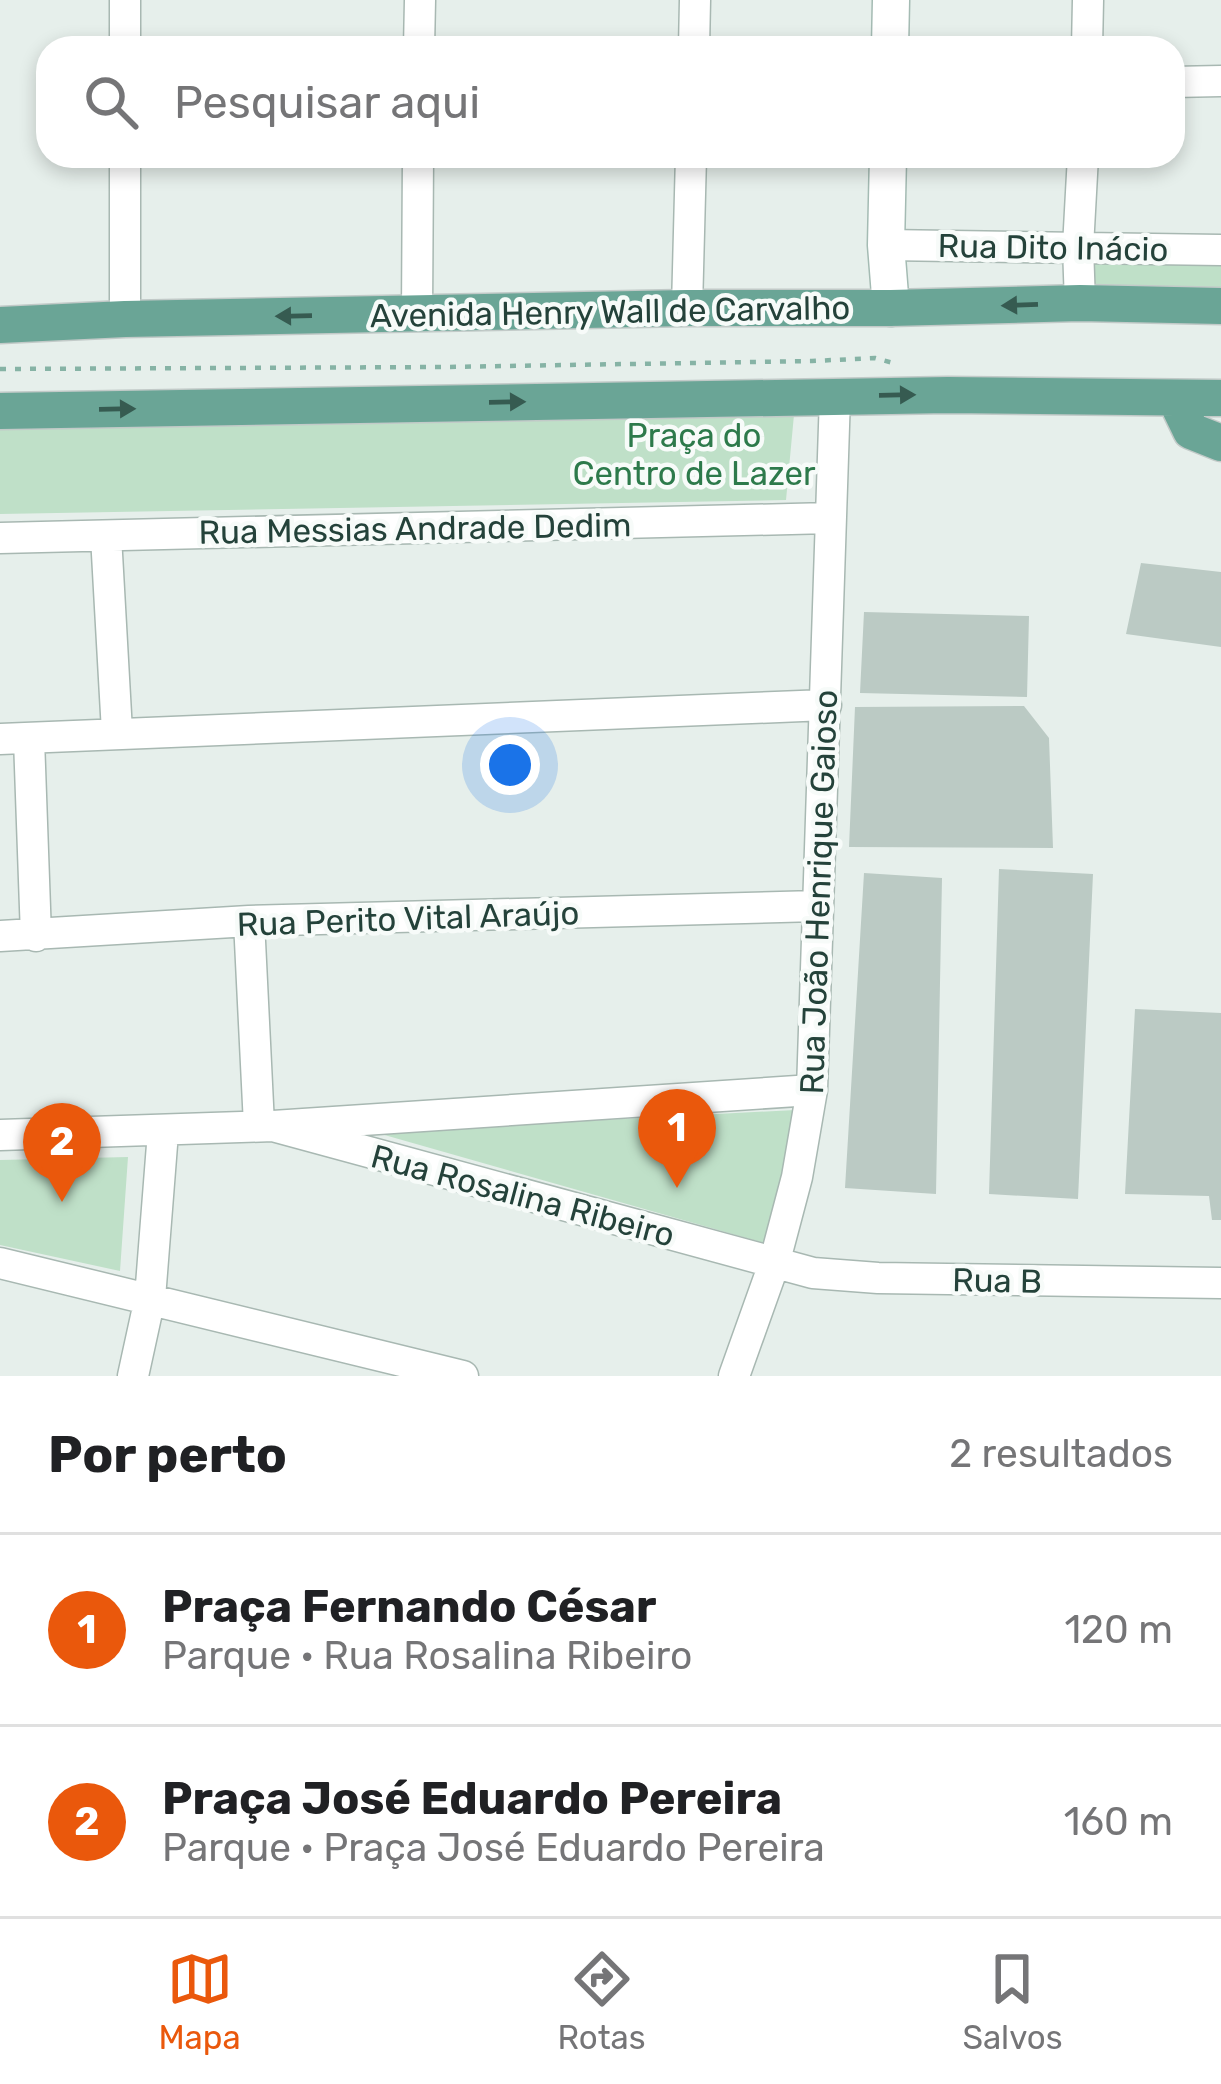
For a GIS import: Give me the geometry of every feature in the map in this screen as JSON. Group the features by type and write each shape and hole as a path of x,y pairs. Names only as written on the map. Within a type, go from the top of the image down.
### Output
{"main road":[{"name":"Avenida Henry Wall de Carvalho","path":"0,325 687,308 1221,306"},
{"path":"0,411 948,394 1221,398"},
{"path":"1175,398 1190,430 1221,443"}],"street":[{"path":"124,0 125,36"},
{"path":"419,36 420,0"},
{"path":"694,36 695,0"},
{"path":"890,36 892,0"},
{"path":"1087,36 1088,0"},
{"path":"1185,82 1221,81"},
{"path":"125,168 125,319"},
{"path":"417,313 418,168"},
{"path":"687,308 691,168"},
{"path":"888,168 891,308"},
{"path":"1080,303 1082,168"},
{"name":"Rua Dito Inácio","path":"886,245 1221,250"},
{"name":"Rua João Henrique Gaioso","path":"734,1376 774,1264 797,1177 812,1090 836,397"},
{"name":"Rua Messias Andrade Dedim","path":"0,538 830,518"},
{"path":"106,536 117,732"},
{"path":"36,936 14,739 826,705"},
{"name":"Rua Perito Vital Araújo","path":"0,936 249,921 817,906"},
{"path":"249,921 266,1125"},
{"path":"0,1135 163,1132 812,1090"},
{"name":"Rua Rosalina Ribeiro","path":"266,1125 774,1264"},
{"path":"133,1376 151,1298 163,1132"},
{"path":"0,1263 463,1376"},
{"name":"Rua B","path":"774,1264 813,1274 878,1279 1221,1283"}],"path":[{"path":"0,369 875,358"}],"green space":[{"path":"1094,253 1221,255 1221,291 1094,291"},
{"name":"Praça do Centro de Lazer","path":"795,404 786,500 0,514 0,428"},
{"path":"795,1110 771,1245 374,1132"},
{"path":"128,1157 120,1271 0,1245 0,1160"}],"building":[{"path":"1141,563 1221,572 1221,647 1126,634"},
{"path":"864,612 1029,616 1027,697 860,693"},
{"path":"1024,706 1049,738 1053,848 849,847 855,707"},
{"path":"999,869 1093,874 1078,1199 989,1194"},
{"path":"864,873 942,878 936,1194 845,1188"},
{"path":"1135,1009 1221,1013 1221,1220 1212,1220 1209,1196 1125,1194"}],"place":[{"name":"Praça Fernando César","path":"677,1188"},
{"name":"Praça José Eduardo Pereira","path":"62,1202"}]}
